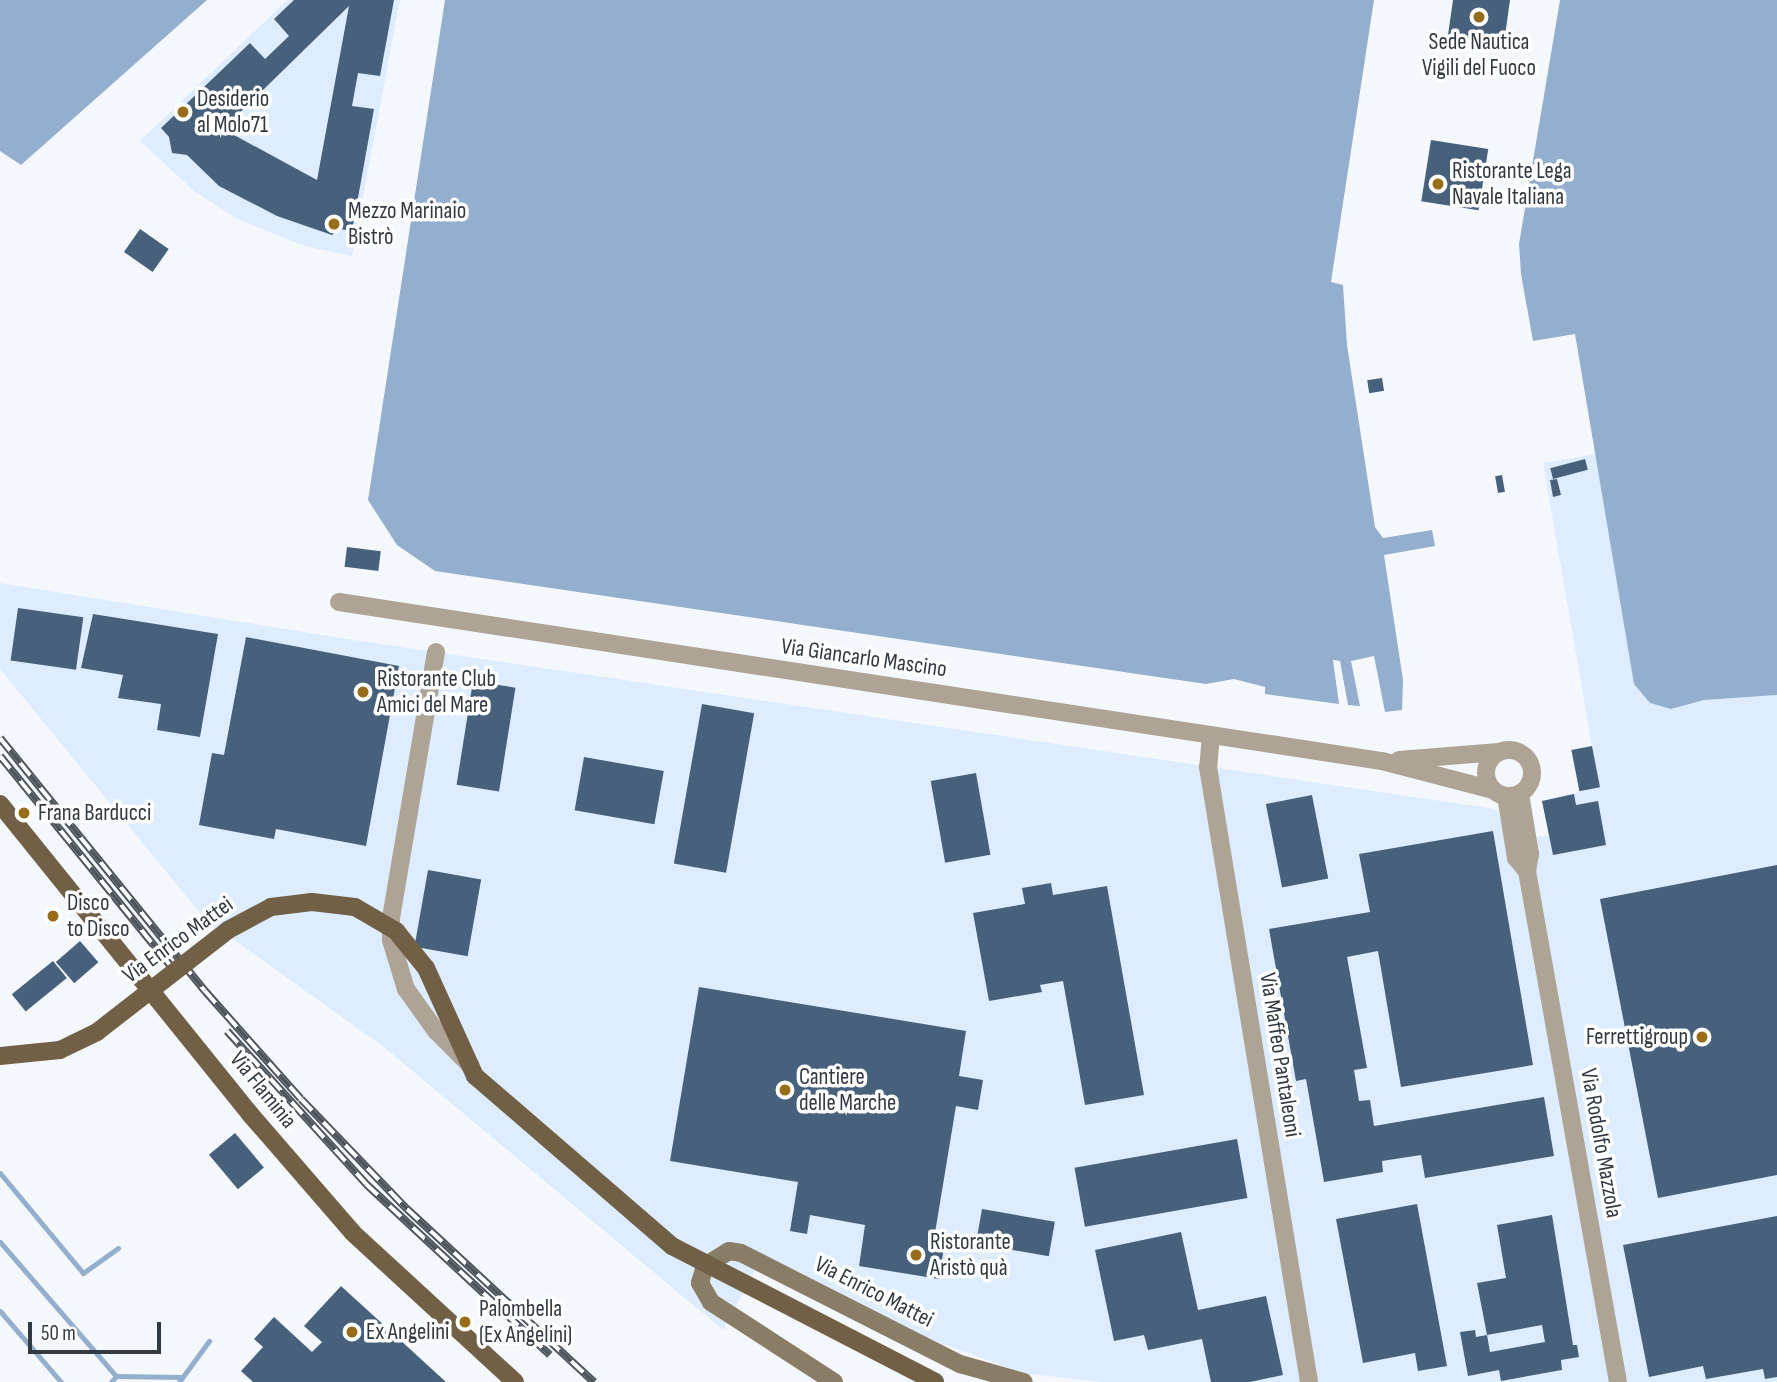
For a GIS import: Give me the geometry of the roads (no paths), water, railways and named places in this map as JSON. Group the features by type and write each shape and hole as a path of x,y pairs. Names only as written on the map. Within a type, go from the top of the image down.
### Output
{"main road":[{"name":"Via Flaminia","path":"0,804 250,1114 353,1233 515,1382"},
{"name":"Via Enrico Mattei","path":"0,1056 60,1050 97,1032 228,930 271,906 312,902 355,906 396,931 426,968 482,1084 672,1246 934,1382"}],"street":[{"name":"Via Giancarlo Mascino","path":"340,602 1382,761 1506,793 1528,786 1531,766 1518,752 1382,761"},
{"path":"436,652 398,871 391,940 396,969 419,1011 462,1059 705,1266 700,1283 711,1302 834,1382"},
{"name":"Via Maffeo Pantaleoni","path":"1211,735 1208,767 1309,1382"},
{"path":"1499,752 1486,774 1506,793"},
{"name":"Via Rodolfo Mazzola","path":"1506,793 1516,858 1527,871 1618,1382"},
{"name":"Via Enrico Mattei","path":"705,1266 729,1251 741,1253 960,1364 1024,1382"}],"water":[{"path":"0,0 207,0 21,165 0,151"},
{"path":"445,0 1374,0 1331,282 1343,285 1347,345 1375,527 1383,538 1432,530 1435,546 1384,555 1403,680 1402,710 1385,712 1374,656 1351,661 1360,706 1348,705 1340,661 1333,660 1339,704 1265,694 1265,687 1234,679 1206,684 435,571 397,545 368,500"},
{"path":"1560,0 1777,0 1777,695 1704,700 1671,709 1650,703 1634,684 1575,334 1533,341 1521,274 1519,244"}],"waterway":[{"path":"0,1173 83,1273 118,1248"},
{"path":"0,1242 116,1376"},
{"path":"0,1311 61,1382"},
{"path":"179,1382 209,1341"},
{"path":"111,1382 116,1376 182,1377"}],"railway":[{"path":"0,738 205,991 301,1099 407,1209 594,1382"},
{"path":"0,756 172,968"},
{"path":"227,1031 366,1184 550,1355"}],"place":[{"name":"Sede Nautica Vigili del Fuoco","path":"1479,17"},
{"name":"Desiderio al Molo71","path":"183,112"},
{"name":"Ristorante Lega Navale Italiana","path":"1438,184"},
{"name":"Mezzo Marinaio Bistrò","path":"334,224"},
{"name":"Ristorante Club Amici del Mare","path":"363,692"},
{"name":"Frana Barducci","path":"24,813"},
{"name":"Disco to Disco","path":"53,916"},
{"name":"Ferrettigroup","path":"1702,1037"},
{"name":"Cantiere delle Marche","path":"785,1090"},
{"name":"Ristorante Aristò quà","path":"916,1255"},
{"name":"Palombella (Ex Angelini)","path":"465,1322"},
{"name":"Ex Angelini","path":"352,1332"}]}
